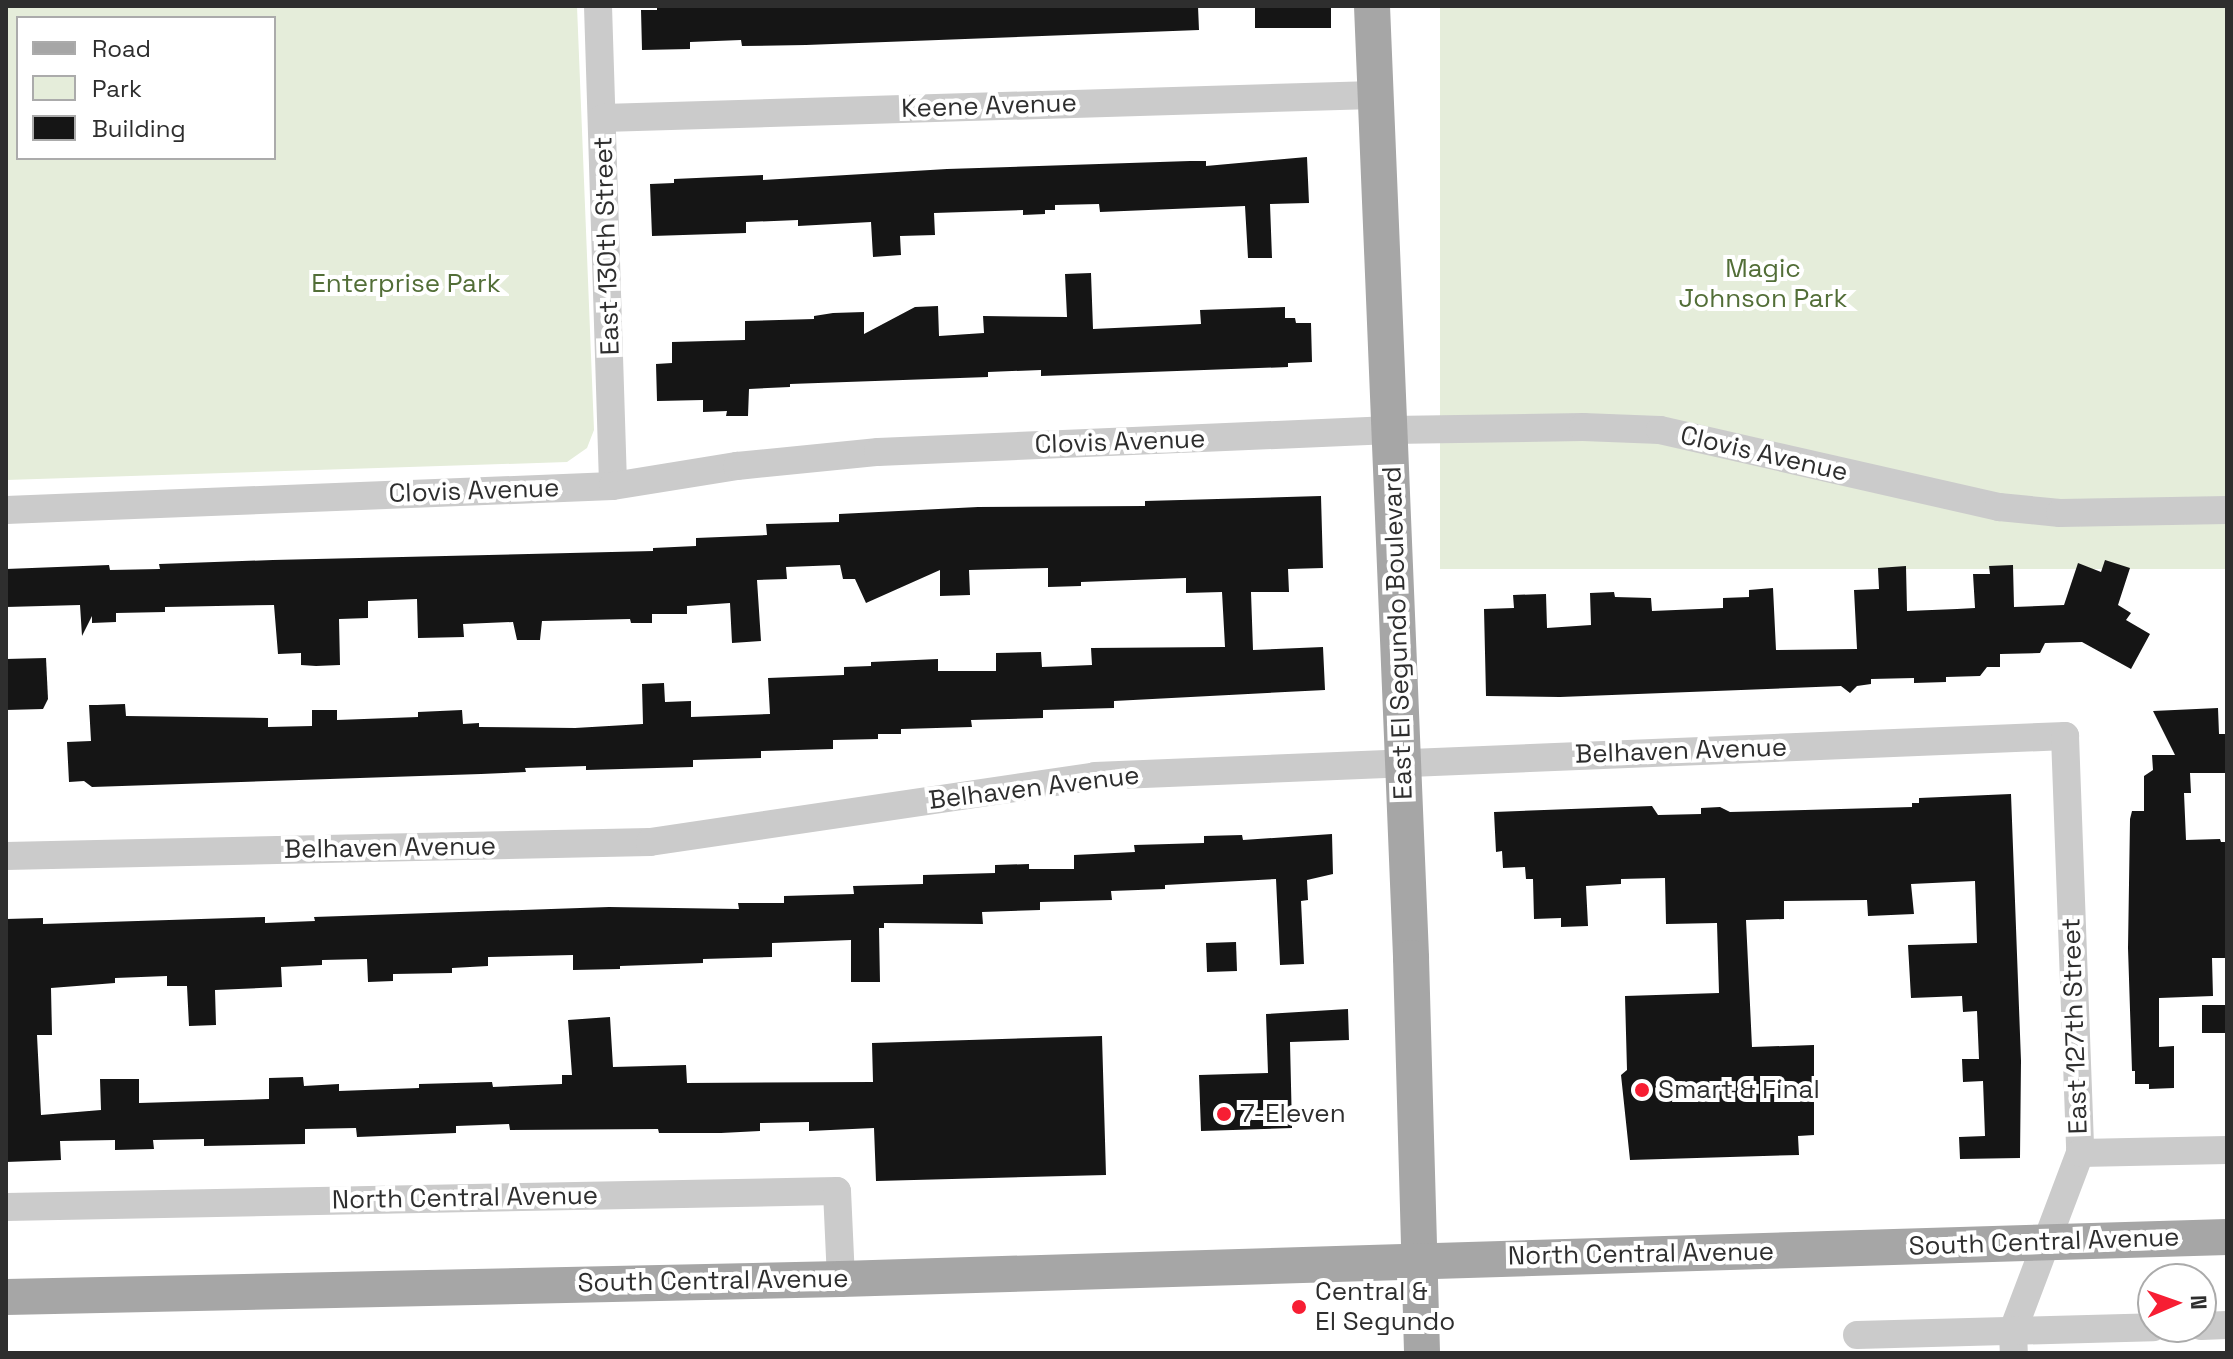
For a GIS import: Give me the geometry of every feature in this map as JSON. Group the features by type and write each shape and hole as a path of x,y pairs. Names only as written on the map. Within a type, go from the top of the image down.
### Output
{"main road":[{"name":"East El Segundo Boulevard","path":"1372,6 1391,430 1422,1353"},
{"name":"South Central Avenue","path":"1861,1248 2227,1237"},
{"name":"North Central Avenue","path":"1420,1260 1861,1248"},
{"name":"South Central Avenue","path":"6,1297 841,1279 1420,1260"}],"street":[{"name":"East 130th Street","path":"598,6 613,486"},
{"name":"Keene Avenue","path":"603,118 1375,95"},
{"name":"Clovis Avenue","path":"6,510 613,486 811,457 1391,430 1583,427 1660,430 1999,507 2060,513 2227,510"},
{"name":"Belhaven Avenue","path":"6,856 650,842 1095,776 2065,736"},
{"name":"East 127th Street","path":"2014,1342 2080,1153 2065,736"},
{"path":"2080,1153 2227,1150"},
{"name":"North Central Avenue","path":"6,1207 837,1191 841,1279"},
{"path":"1857,1335 2014,1342 2137,1329"}],"green space":[{"name":"Enterprise Park","path":"6,6 577,6 594,430 587,448 567,462 6,480"},
{"name":"Magic Johnson Park","path":"1440,6 2227,6 2227,569 1440,569"}],"building":[{"path":"657,6 1198,6 1199,30 806,45 742,46 741,40 690,42 690,49 642,50 641,10 657,10"},
{"path":"1255,6 1331,6 1331,28 1255,28"},
{"path":"1307,157 1309,203 1270,204 1272,258 1248,258 1245,206 1100,212 1099,204 1055,205 1055,210 1045,210 1045,214 1023,215 1023,210 934,213 935,235 900,236 901,255 873,257 871,222 798,226 798,220 746,222 746,233 652,236 650,184 674,183 674,179 763,175 763,180 947,169 1190,161 1206,161 1206,166"},
{"path":"1091,273 1093,329 1201,324 1200,310 1285,307 1285,318 1295,318 1296,323 1311,323 1312,362 1288,363 1288,367 1041,376 1041,370 988,372 988,377 790,384 790,387 749,389 748,416 726,416 727,411 703,412 703,400 657,401 656,364 672,363 672,342 745,340 745,321 814,319 814,316 833,313 864,312 864,334 915,307 938,306 939,336 984,333 983,316 1067,317 1065,274"},
{"path":"1321,496 1323,568 1288,569 1289,592 1251,592 1253,650 1323,647 1325,690 1114,701 1114,708 1043,710 1043,718 971,720 972,727 901,729 901,734 878,734 878,739 833,740 833,749 761,751 761,758 693,760 693,767 525,768 526,772 92,787 84,781 69,782 67,742 91,741 89,705 125,704 126,716 268,718 268,727 312,726 312,710 337,710 337,720 418,717 418,712 462,710 463,724 479,723 479,727 575,728 643,724 642,684 664,683 665,702 691,701 691,717 770,714 768,678 844,675 844,667 871,666 871,662 938,659 938,671 996,671 996,653 1041,652 1042,667 1092,665 1091,648 1225,647 1222,592 1186,593 1186,578 1081,582 1081,586 1048,587 1048,568 969,570 970,595 940,596 940,570 866,603 855,579 843,579 840,565 786,567 787,579 757,580 761,641 732,643 730,603 687,606 687,614 652,614 652,623 631,623 630,619 542,621 540,640 517,640 513,622 463,624 464,637 418,638 417,599 368,601 368,618 339,619 340,665 316,666 301,665 301,653 278,654 274,605 165,607 165,612 116,613 116,622 92,623 92,616 82,636 80,605 6,607 6,569 109,565 110,570 160,569 159,564 653,551 653,548 696,546 696,538 767,535 766,524 839,522 839,514 978,507 1145,506 1145,501"},
{"path":"2105,560 2130,568 2118,605 2131,613 2126,620 2150,634 2131,669 2082,642 2045,643 2040,653 2000,654 2000,667 1987,667 1980,676 1946,677 1946,682 1914,683 1914,678 1871,679 1871,684 1857,686 1850,693 1841,686 1560,697 1486,696 1484,609 1514,608 1513,595 1546,594 1547,628 1591,625 1590,593 1614,592 1615,597 1651,598 1652,611 1723,608 1723,598 1749,597 1749,590 1773,588 1776,650 1857,649 1854,590 1879,589 1878,568 1906,566 1907,611 1975,608 1973,574 1990,574 1989,566 2013,565 2014,607 2064,605 2078,563 2101,572"},
{"path":"46,658 48,699 43,709 6,710 6,659"},
{"path":"2218,708 2219,734 2227,734 2227,773 2190,773 2191,793 2184,793 2186,840 2220,839 2227,842 2227,958 2212,958 2213,996 2159,998 2159,1047 2174,1046 2174,1088 2149,1089 2149,1084 2135,1084 2135,1071 2132,1071 2128,948 2130,819 2132,811 2144,811 2144,776 2153,770 2152,755 2175,755 2153,711"},
{"path":"2011,794 2021,1061 2020,1158 1960,1159 1959,1137 1985,1136 1983,1081 1963,1082 1962,1059 1979,1059 1977,1011 1963,1012 1962,996 1911,998 1908,945 1977,943 1975,881 1911,884 1914,914 1868,916 1867,900 1784,901 1784,919 1746,920 1752,1047 1814,1045 1814,1135 1798,1136 1799,1155 1630,1160 1621,1075 1627,1070 1625,996 1719,993 1717,923 1666,924 1665,878 1621,879 1621,884 1586,886 1588,926 1561,927 1561,918 1534,919 1533,879 1526,879 1525,867 1503,868 1502,851 1496,852 1494,812 1652,806 1658,815 1701,814 1701,808 1720,807 1730,812 1912,807 1912,803 1919,803 1919,798"},
{"path":"1332,834 1333,874 1307,880 1308,900 1301,901 1304,964 1280,965 1276,879 1165,885 1165,889 1111,891 1112,900 1040,902 1040,910 982,912 983,924 884,923 884,928 879,928 880,982 851,982 851,940 772,943 772,957 703,959 703,963 620,966 620,969 573,970 573,955 488,957 488,966 452,968 452,973 393,974 393,981 368,982 367,959 322,960 322,965 281,967 282,987 215,990 216,1025 189,1026 187,986 167,986 167,976 115,978 115,983 51,988 52,1035 37,1035 41,1115 101,1110 100,1079 139,1079 139,1103 269,1099 269,1078 303,1077 304,1086 339,1084 339,1091 419,1088 419,1084 492,1082 493,1087 562,1084 562,1075 572,1075 568,1020 610,1017 613,1067 686,1065 687,1083 873,1082 872,1043 1102,1036 1106,1175 876,1181 874,1128 809,1131 809,1122 760,1123 760,1131 721,1133 659,1133 658,1129 510,1130 509,1124 456,1126 456,1133 357,1137 356,1128 305,1129 305,1144 204,1146 204,1139 153,1140 154,1149 115,1150 115,1140 60,1141 61,1160 6,1162 6,919 43,918 43,924 265,917 265,923 315,921 314,917 609,907 739,909 738,903 784,903 784,896 854,894 853,886 923,884 923,875 995,873 995,865 1029,864 1029,869 1074,869 1074,855 1135,852 1134,845 1204,843 1204,836 1242,835 1243,840"},
{"path":"1236,942 1237,971 1207,972 1206,943"},
{"path":"2202,1005 2227,1005 2227,1033 2202,1033"},
{"path":"1348,1009 1349,1040 1290,1042 1292,1128 1201,1131 1199,1075 1268,1073 1266,1014"}],"place":[{"name":"Smart & Final","path":"1642,1090"},
{"name":"7-Eleven","path":"1224,1114"},
{"name":"Central & El Segundo","path":"1299,1307"}]}
